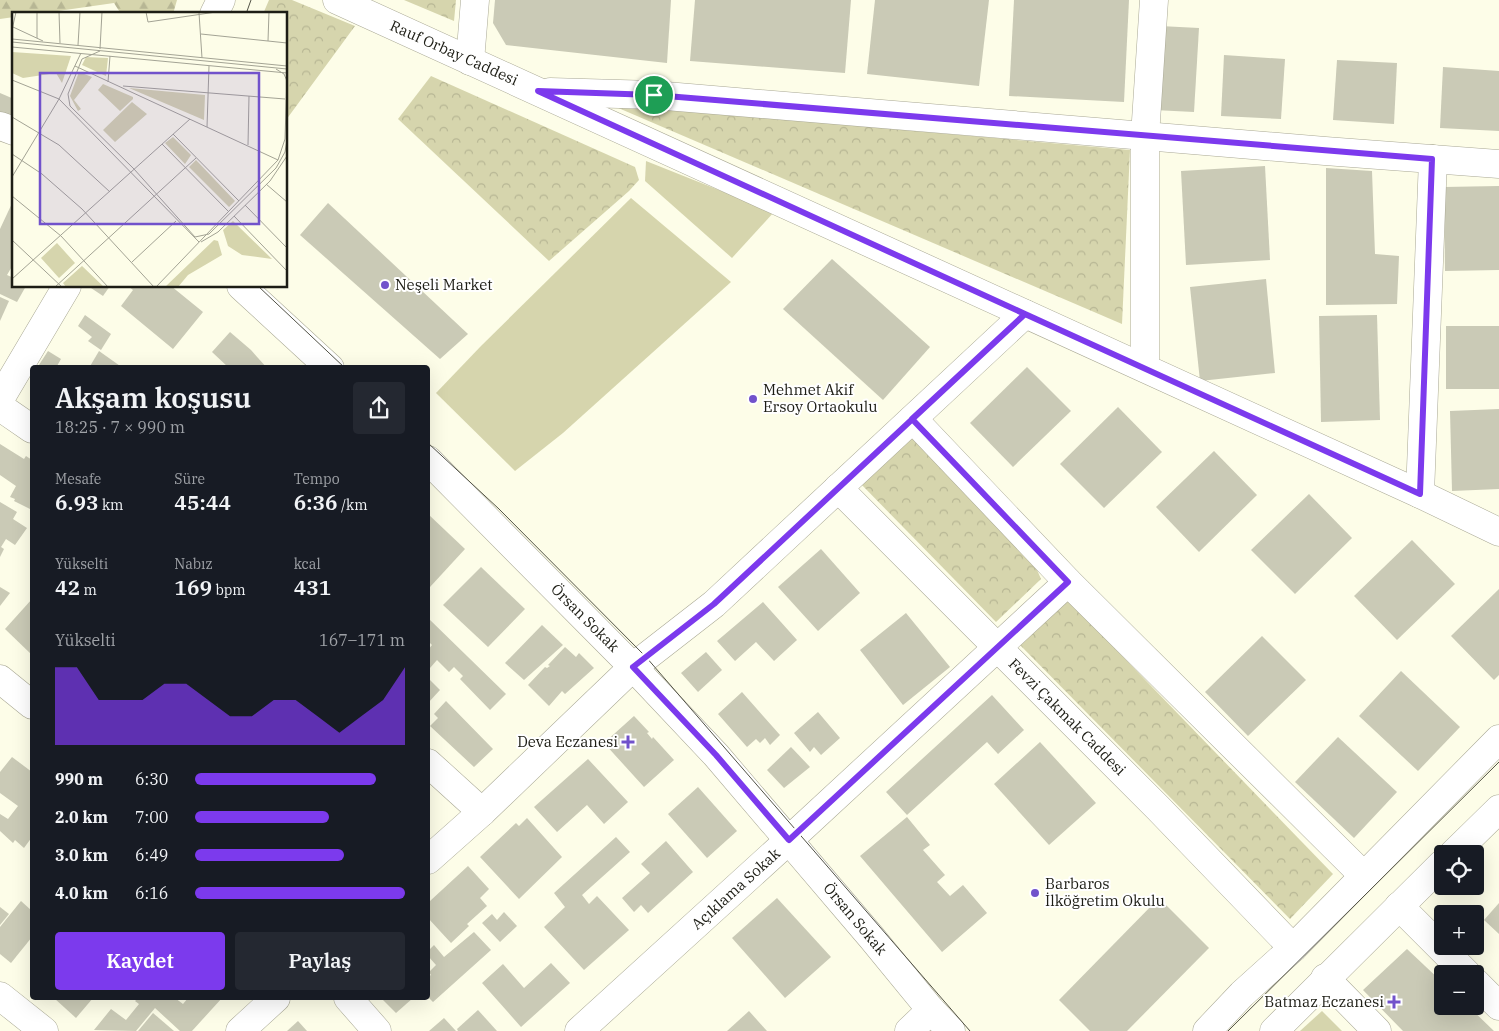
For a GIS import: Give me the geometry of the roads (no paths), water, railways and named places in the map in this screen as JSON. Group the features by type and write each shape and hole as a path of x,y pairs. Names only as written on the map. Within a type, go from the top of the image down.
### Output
{"street":[{"path":"215,12 220,0"},
{"name":"Rauf Orbay Caddesi","path":"337,0 1145,368 1499,532"},
{"path":"470,60 475,0"},
{"path":"1145,368 1145,136 1154,0"},
{"path":"538,91 654,95 1499,164"},
{"path":"0,126 12,130"},
{"path":"1420,494 1432,159"},
{"path":"0,399 66,288"},
{"path":"244,288 327,365"},
{"path":"430,858 482,812 633,667 714,604 1025,314"},
{"path":"0,407 30,428"},
{"path":"912,419 1068,582 1363,875"},
{"name":"Örsan Sokak","path":"430,462 633,667 716,755 931,1010 951,1031"},
{"name":"Fevzi Çakmak Caddesi","path":"838,488 1151,801 1293,948"},
{"name":"Açıklama Sokak","path":"579,1031 1068,582"},
{"path":"0,679 30,703"},
{"path":"1207,1031 1242,994 1293,948 1499,739"},
{"path":"430,765 482,812"},
{"path":"1462,845 1499,809"},
{"path":"1274,1031 1434,872"},
{"path":"1399,906 1458,965"},
{"path":"1326,978 1377,1031"},
{"path":"1484,991 1499,1006"},
{"path":"0,996 44,1031"},
{"path":"240,1031 274,1000"},
{"path":"350,1000 377,1031"},
{"path":"909,1031 931,1010"}],"tram line":[{"path":"247,12 251,0"},
{"path":"260,288 342,365"},
{"path":"430,445 499,509 646,657 970,1031"},
{"path":"1228,1031 1499,762"}],"place":[{"name":"Neşeli Market","path":"385,285"},
{"name":"Mehmet Akif Ersoy Ortaokulu","path":"753,399"},
{"name":"Deva Eczanesi","path":"628,742"},
{"name":"Barbaros İlköğretim Okulu","path":"1035,893"},
{"name":"Batmaz Eczanesi","path":"1394,1002"}]}
